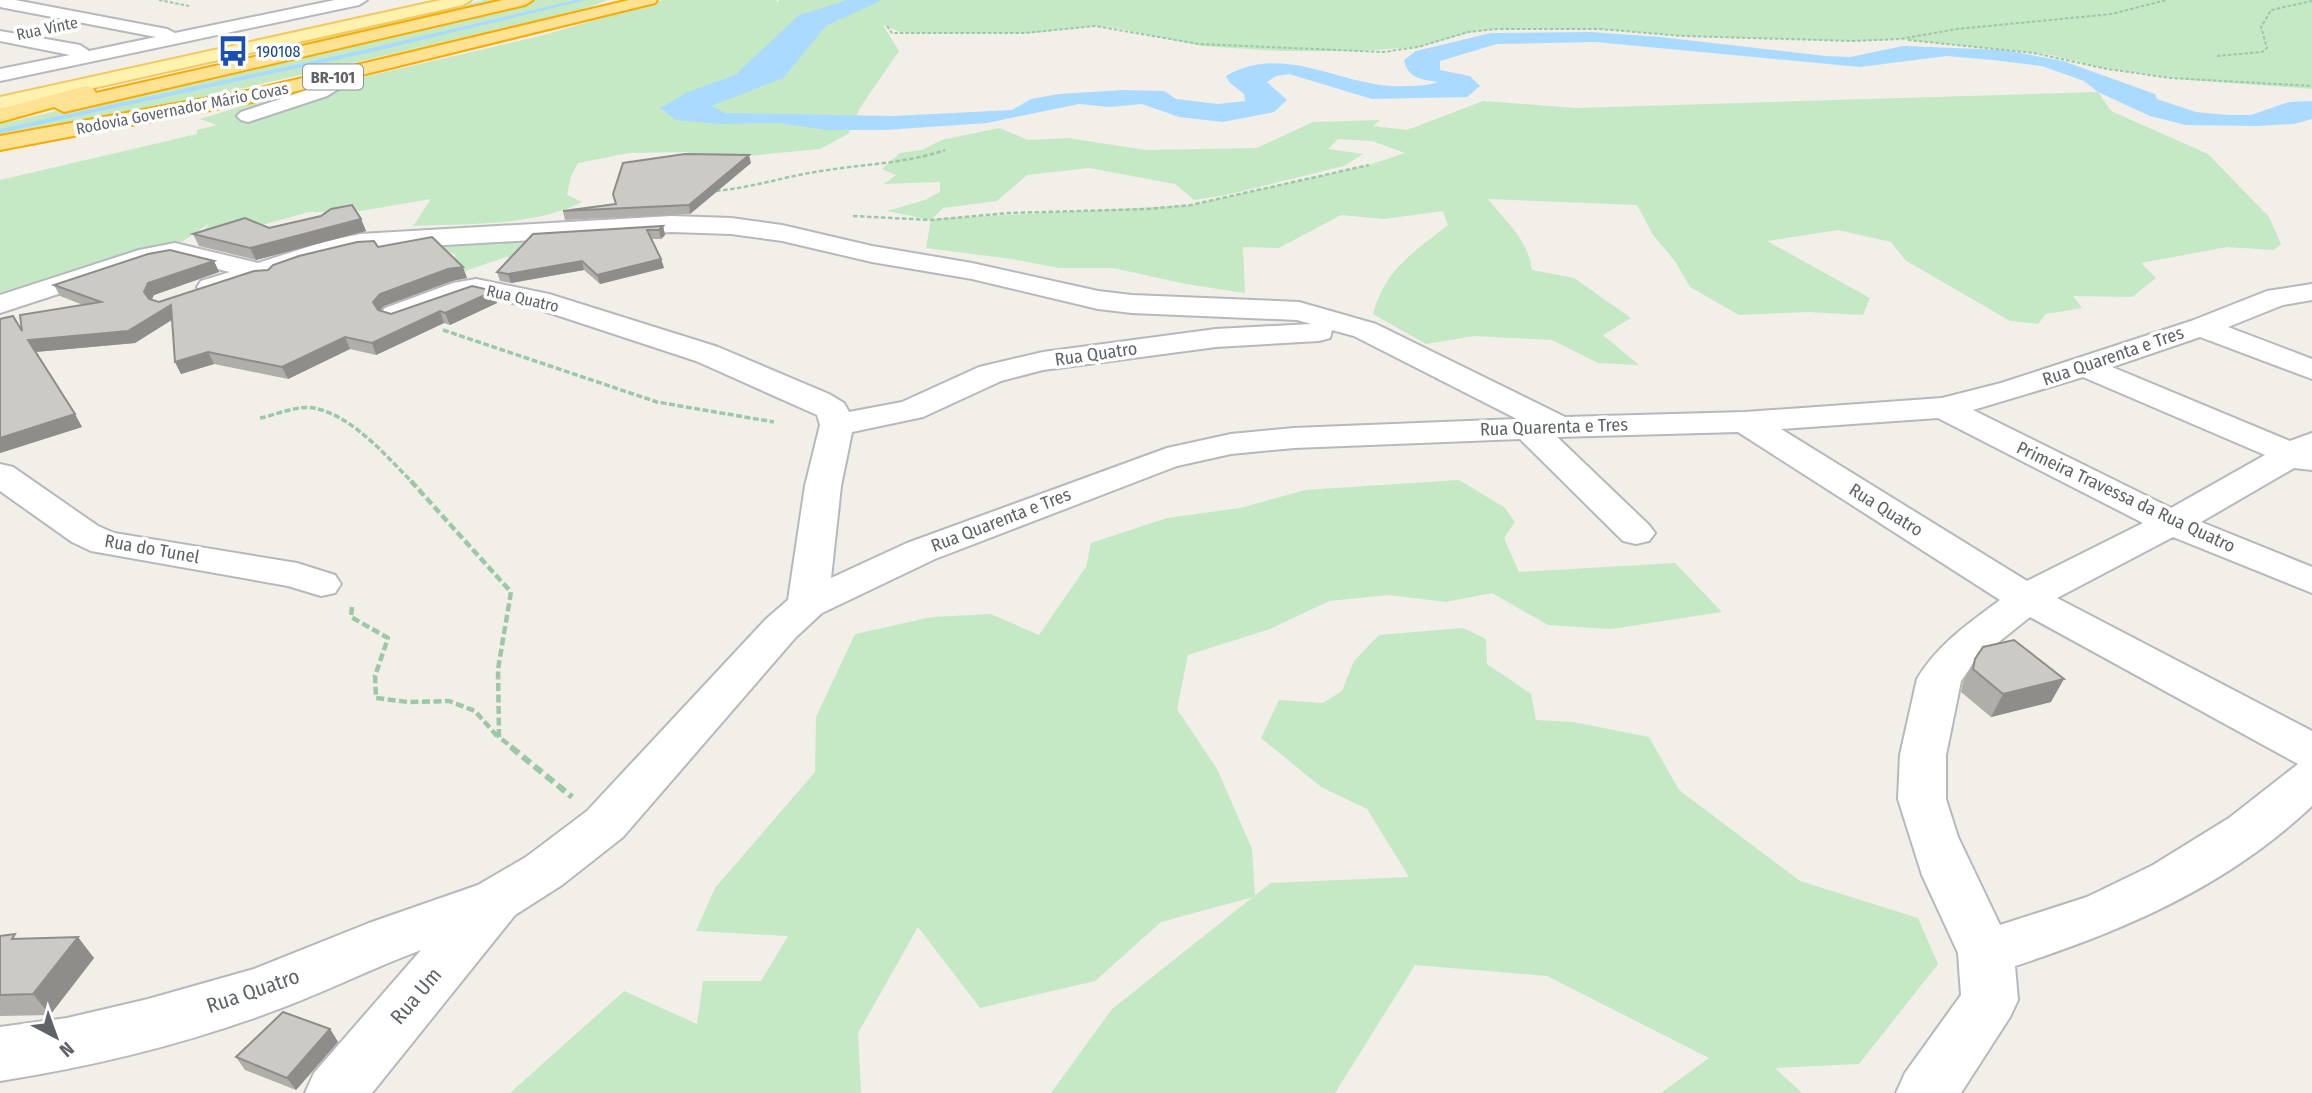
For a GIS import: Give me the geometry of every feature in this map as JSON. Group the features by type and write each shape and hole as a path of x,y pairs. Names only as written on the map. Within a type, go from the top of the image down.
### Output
{"highway":[{"name":"Rodovia Governador Mário Covas","path":"0,118 526,0"},
{"path":"541,26 619,0"},
{"name":"BR-101","path":"351,73 649,0"},
{"path":"0,118 161,68"},
{"name":"Rodovia Governador Mário Covas","path":"0,143 250,106"},
{"path":"0,158 250,106"}],"main road":[{"path":"0,103 455,1"}],"street":[{"path":"4,4 32,0"},
{"path":"0,75 359,0"},
{"path":"2,37 47,12 97,2"},
{"path":"4,4 183,37"},
{"path":"215,11 261,20"},
{"name":"Rua Vinte","path":"2,37 89,19"},
{"path":"47,44 175,19"},
{"path":"2,37 161,68"},
{"path":"250,106 320,92 351,73"},
{"path":"192,293 360,242 672,224 731,226 782,233 872,254 1018,280 1098,300 1132,304 1299,311 1365,330 1544,428 1636,533"},
{"path":"0,304 148,256 175,251 192,253 264,273"},
{"name":"Rua Quatro","path":"395,314 452,292 476,288 539,300 719,359 817,401 832,410 837,425 911,410 990,374 1043,362 1216,338 1365,330"},
{"name":"Rua Quarenta e Tres","path":"497,900 544,870 605,824 772,638 808,604 921,551 1167,458 1231,444 1294,438 1745,422 1942,408 2012,390 2201,327 2277,297 2312,292"},
{"path":"2201,327 2312,370"},
{"path":"2084,366 2305,453"},
{"name":"Primeira Travessa da Rua Quatro","path":"1942,408 2172,523 2312,581"},
{"name":"Rua Quatro","path":"1745,422 2027,599 2312,751"},
{"path":"808,604 823,486 837,425"},
{"path":"1926,1093 1990,1000 1986,953 1933,837 1923,799 1923,755 1939,679 1960,651 2057,579 2172,523 2305,453"},
{"name":"Rua do Tunel","path":"0,475 85,534 104,543 283,572 321,584"},
{"path":"1986,953 2132,900 2187,869 2284,806 2312,777"},
{"name":"Rua Quatro","path":"7,1059 148,1025 261,990 388,939 497,900"},
{"name":"Rua Um","path":"335,1093 497,900"}],"path":[{"path":"1900,40 1957,29 2112,14 2166,0"},
{"path":"2217,56 2262,52 2267,48 2261,27 2271,10 2312,1"},
{"path":"887,26 892,33 904,34 1025,33 1095,26 1199,44 1383,52 1418,47 1468,32 1497,29 1600,29 1683,36 1900,40 2034,53 2107,69 2171,78 2312,86"},
{"path":"672,224 683,209 685,197 689,194 755,187 798,175 928,156 945,150"},
{"path":"844,216 932,220 1009,213 1148,209 1222,199 1368,165"},
{"path":"395,314 657,402 758,421 837,425"},
{"path":"260,418 314,408 349,425 451,522 511,592 498,669 499,737"},
{"path":"321,584 354,596 351,617 388,638 375,676 376,698 408,702 449,701 475,711 499,737 605,824"}],"green space":[{"path":"485,0 499,0 170,73 181,67"},
{"path":"538,0 608,0 584,9 293,77 0,138 0,124"},
{"path":"663,0 776,0 778,3 779,0 2312,0 2312,89 2189,80 2104,68 2047,54 1900,39 1853,41 1683,36 1600,29 1497,29 1476,31 1418,47 1360,51 1282,51 1202,46 1096,26 1031,33 935,33 900,32 883,25 899,51 860,108 848,134 820,149 716,159 686,152 629,153 578,163 571,176 567,195 582,202 563,210 521,220 413,226 431,199 354,212 309,212 219,237 199,236 210,223 183,241 0,297 0,180 197,134 197,130 217,125 200,119 252,103 544,35"},
{"path":"2098,92 2111,111 2208,154 2269,217 2281,244 2274,250 2227,247 2141,263 2156,278 2132,297 2073,296 2082,308 2046,314 2038,324 2010,321 1905,260 1891,242 1838,230 1767,241 1870,298 1863,315 1808,312 1739,315 1690,287 1675,261 1653,235 1637,205 1488,199 1526,248 1532,270 1574,278 1631,318 1603,335 1639,365 1598,363 1552,340 1474,336 1426,344 1373,314 1393,273 1412,253 1448,225 1443,211 1384,219 1341,215 1279,248 1243,247 1245,293 1186,284 1113,268 1059,268 926,248 931,220 887,211 925,200 940,192 940,182 884,184 896,175 882,169 900,153 922,150 942,140 999,128 1028,140 1068,138 1146,150 1257,148 1313,122 1380,120 1373,126 1407,130 1483,101 1576,108","holes":["1338,139 1372,141 1405,153 1369,165 1191,205 932,219 943,208 997,201 1027,175 1089,168 1175,184 1194,200 1226,195 1344,166 1363,154 1328,149"]},
{"path":"522,239 530,243 525,256 506,257 441,279 456,255 437,245 497,241 497,245 504,243 503,240"},
{"path":"1459,480 1504,507 1515,522 1504,538 1519,572 1675,563 1722,612 1611,629 1548,625 1492,593 1446,602 1389,595 1329,601 1270,629 1188,655 1177,709 1217,769 1252,849 1255,895 1271,883 1409,877 1367,809 1321,787 1261,738 1279,700 1323,703 1342,691 1354,661 1379,635 1463,628 1486,639 1487,664 1531,694 1536,720 1573,722 1649,737 1679,790 1800,881 1918,918 1938,964 1859,1064 1775,1068 1802,1093 1661,1093 1709,1058 1547,976 1415,965 1335,1093 1051,1093 1112,1009 1253,897 1161,922 1095,981 980,1008 918,927 858,1033 861,1093 510,1093 624,991 697,1024 703,981 761,981 788,936 696,931 715,888 815,772 816,717 855,634 932,617 991,614 1039,635 1086,567 1091,543 1167,518 1240,508 1305,490"}],"water":[{"path":"848,0 882,0 826,26 783,78 711,106 726,113 894,116 1012,110 1031,99 1059,94 1124,90 1164,91 1176,99 1218,104 1245,101 1244,94 1229,82 1226,76 1249,67 1271,63 1293,65 1383,85 1422,86 1438,82 1416,77 1409,71 1404,60 1416,51 1491,33 1591,32 1825,56 1850,57 1903,46 2004,50 2063,61 2155,94 2157,99 2196,112 2251,115 2289,102 2312,101 2312,119 2294,124 2256,126 2186,125 2150,116 2098,92 2084,81 2042,66 1993,60 1946,56 1860,67 1596,42 1497,44 1440,61 1440,70 1470,76 1480,86 1467,97 1372,99 1289,74 1276,76 1267,82 1287,100 1274,112 1223,122 1179,117 1142,104 1109,107 1079,104 987,123 885,130 827,130 779,123 720,124 676,120 660,108 688,92 735,75 799,15"}],"building":[{"path":"685,154 749,155 689,205 563,211 616,204 613,194 623,163"},
{"path":"352,205 361,219 250,248 193,234 245,218 269,228 321,216 331,209"},
{"path":"663,226 659,230 647,230 661,259 597,275 582,261 508,274 497,272 533,234"},
{"path":"432,237 463,267 448,269 380,294 373,302 378,310 391,314 472,286 494,291 445,313 440,311 372,343 345,337 282,367 208,352 175,362 171,305 128,331 28,340 75,414 0,438 0,319 13,316 22,331 20,315 101,302 54,285 148,254 170,250 214,261 148,283 144,292 149,299 159,302 254,271 268,270 273,265 299,256 357,242 374,241 378,247"},
{"path":"2014,640 2064,679 2003,694 1973,669 1975,659 1983,647"},
{"path":"15,934 12,939 78,937 33,994 0,995 0,936"},
{"path":"283,1012 330,1029 287,1078 236,1057"}],"waterway":[{"path":"0,131 372,50 583,0"}],"place":[{"name":"190108","path":"233,51"}]}
